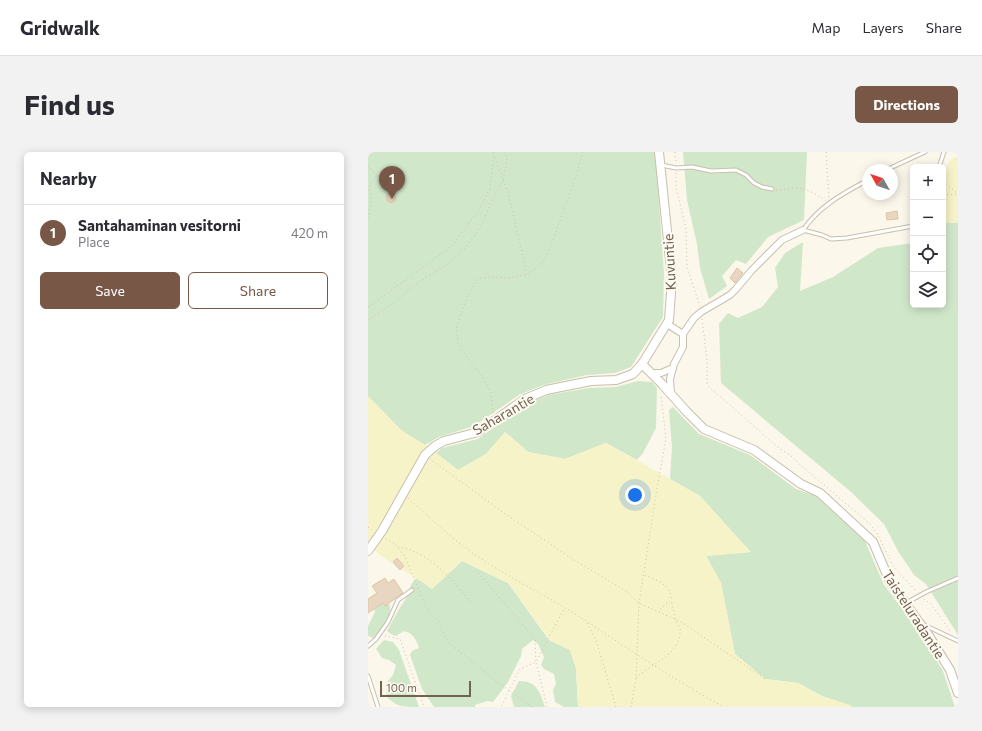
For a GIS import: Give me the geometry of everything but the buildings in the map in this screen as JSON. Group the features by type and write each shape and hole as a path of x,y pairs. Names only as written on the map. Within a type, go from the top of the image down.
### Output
{"street":[{"name":"Kuvuntie","path":"642,364 669,320 672,280 659,152"},
{"path":"671,394 670,379 673,368 683,346 683,334 694,318 701,312 730,295 782,240 804,230"},
{"path":"667,324 683,334"},
{"name":"Saharantie","path":"368,550 380,535 425,455 435,446 444,441 478,432 525,399 546,390 591,381 616,380 633,374 642,364"},
{"name":"Taisteluradantie","path":"642,364 704,429 754,450 801,484 820,492 872,542 890,582 920,623 950,670 958,693"},
{"path":"652,373 661,373 673,368"}],"lane":[{"path":"898,164 924,152"},
{"path":"940,164 944,152"},
{"path":"661,165 711,171 736,170 746,175 754,183 762,187 772,189"},
{"path":"862,183 835,198 810,220 804,230 830,239 847,238 910,227"},
{"path":"906,603 958,578"},
{"path":"368,646 376,639 392,615 396,603 412,590"},
{"path":"920,623 957,640"},
{"path":"368,676 378,707"}],"path":[{"path":"368,307 452,246 480,208 490,188 494,152"},
{"path":"368,320 395,302 413,286 448,264 467,246 483,223 490,202 503,180 507,159 505,152"},
{"path":"494,420 491,393 482,376 467,358 458,343 456,329 467,297 478,279 490,277 509,278 530,274 543,262 553,240 583,152"},
{"path":"675,152 676,187 686,229 687,268 701,312 708,359 708,386 779,448 790,455 869,523 877,533 896,570 920,595 931,604 957,640"},
{"path":"826,152 829,203"},
{"path":"494,156 508,193 527,274"},
{"path":"368,166 394,190 397,196"},
{"path":"368,218 372,198 369,191 376,175"},
{"path":"946,184 958,194"},
{"path":"772,189 805,189 829,203"},
{"path":"946,195 958,194"},
{"path":"631,707 636,679 639,603 666,438 661,396 662,384"},
{"path":"425,455 501,512 574,560 626,591 639,603 683,623 765,679"},
{"path":"403,493 464,546 518,581 565,608 704,697 724,707"},
{"path":"368,527 398,546 422,556 446,575 471,602"},
{"path":"398,546 405,557 426,608 437,619 448,642 532,707"},
{"path":"478,573 535,640 536,662 547,707"},
{"path":"636,679 644,670 655,666 668,657 678,642 680,629 676,620 671,594 666,586 659,581 644,575"},
{"path":"657,612 671,600"},
{"path":"502,706 520,669 536,662 565,608"},
{"path":"587,622 596,640 616,707"},
{"path":"379,634 400,639 424,707"}],"green space":[{"path":"368,152 654,152 664,274 663,317 631,367 615,373 587,375 543,385 519,395 474,426 439,437 425,445 402,431 372,400 368,405"},
{"path":"683,152 807,152 804,220 768,237 746,264 736,260 722,276 727,286 709,299 700,268 697,244 687,200"},
{"path":"946,223 958,223 958,635 926,584 914,575 898,551 884,524 851,492 721,383 719,324 728,313 738,318 762,307 778,287 775,268 785,253 803,242 800,291 833,277 878,248 910,243 910,308 946,308"},
{"path":"638,381 652,382 657,388 656,428 643,453 637,460 606,443 565,459 528,452 505,432 486,454 458,470 436,453 442,448 478,439 528,403 548,395 589,388 616,387"},
{"path":"673,407 699,434 750,455 796,489 816,496 865,541 884,585 915,626 943,671 955,707 852,707 822,696 798,683 765,679 735,654 721,583 706,556 750,552 700,496 670,479 672,447 669,410"},
{"path":"462,561 508,583 549,640 570,650 576,668 578,707 564,707 555,702 553,690 556,684 554,674 544,669 541,665 544,657 538,644 533,640 522,649 521,656 508,682 493,702 487,701 475,705 475,707 434,707 422,689 410,655 412,651 419,648 415,639 410,633 404,631 396,636 387,631 405,600 414,580 417,578 432,589"},
{"path":"383,603 385,606 389,603 390,612 383,627 373,638 368,636 368,626 375,612 374,609"},
{"path":"384,640 393,642 399,650 419,707 400,706 386,696 388,681 393,675 396,665 389,660 382,658 376,649"},
{"path":"519,681 530,683 537,688 545,707 514,707 511,696"}],"sand":[{"path":"958,156 958,223 946,223 946,170 950,160"},
{"path":"368,396 402,431 425,445 458,470 486,454 505,432 528,452 565,459 606,443 700,496 751,552 706,556 721,583 735,654 765,679 798,683 822,696 852,707 578,707 576,668 570,650 550,640 508,583 462,561 432,589 383,557 368,545"}],"place":[{"name":"Santahaminan vesitorni","path":"392,199"}]}
